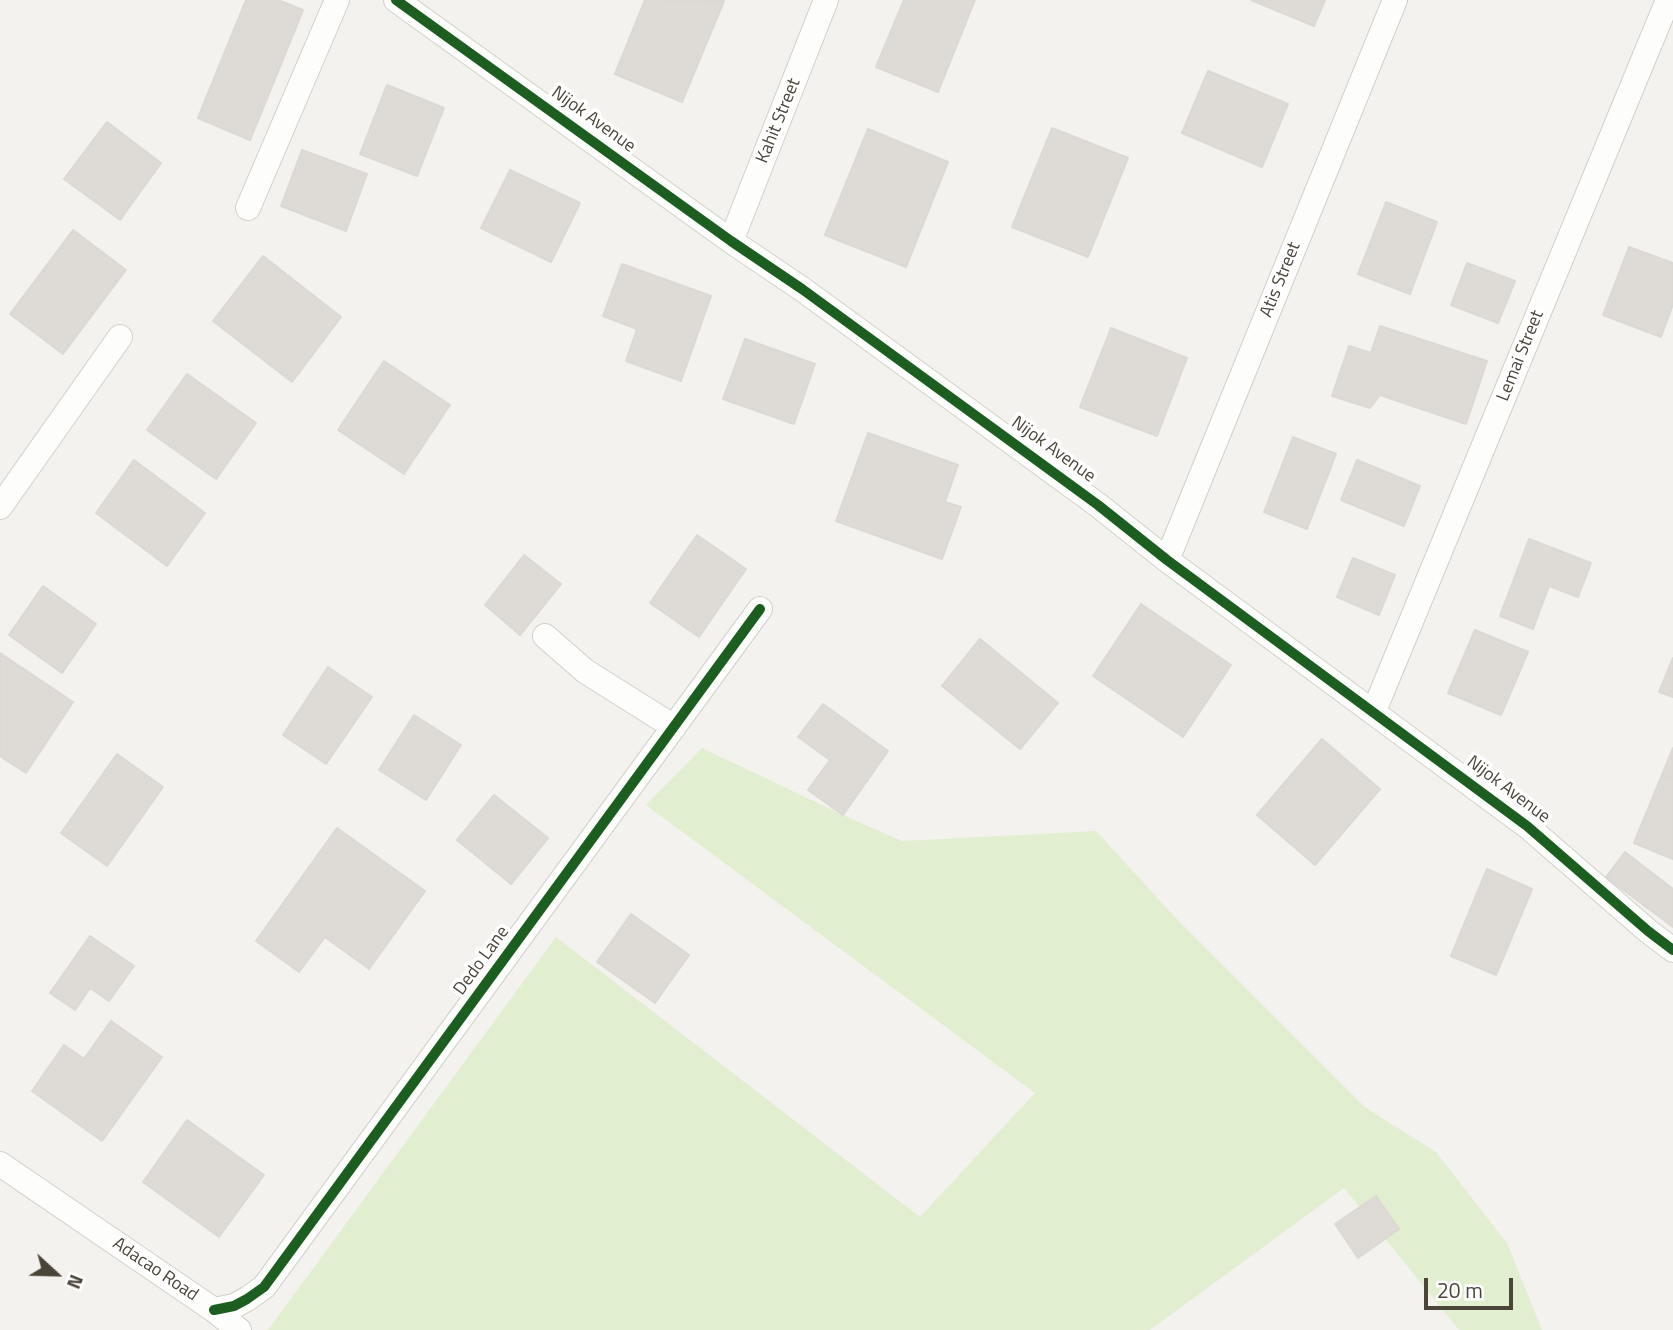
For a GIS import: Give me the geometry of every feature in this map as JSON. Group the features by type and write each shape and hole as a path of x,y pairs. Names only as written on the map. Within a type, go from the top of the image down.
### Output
{"street":[{"path":"248,208 337,0"},
{"name":"Nijok Avenue","path":"396,0 802,289 1098,505 1167,560 1527,826 1673,950"},
{"name":"Kahit Street","path":"731,241 826,0"},
{"name":"Atis Street","path":"1167,560 1395,0"},
{"name":"Lemai Street","path":"1374,712 1668,0"},
{"path":"0,507 120,337"},
{"name":"Dedo Lane","path":"214,1310 234,1306 264,1287 760,609"},
{"path":"545,636 585,671 674,727"},
{"name":"Adacao Road","path":"0,1164 214,1310 239,1330"}],"green space":[{"path":"702,748 902,841 1096,831 1173,915 1366,1108 1436,1152 1507,1243 1542,1330 1459,1330 1344,1188 1150,1330 268,1330 556,937 920,1217 1035,1093 646,805"}],"building":[{"path":"246,0 278,0 303,10 250,140 198,118"},
{"path":"645,0 724,1 682,102 615,74"},
{"path":"904,0 975,0 938,92 876,67"},
{"path":"1251,0 1325,0 1314,26"},
{"path":"1208,71 1288,104 1262,167 1182,133"},
{"path":"387,85 444,108 417,176 360,154"},
{"path":"107,122 161,163 120,220 64,179"},
{"path":"1052,128 1128,158 1088,257 1012,227"},
{"path":"868,129 948,162 906,267 825,235"},
{"path":"302,150 367,174 346,231 281,206"},
{"path":"510,170 580,203 551,262 481,228"},
{"path":"1386,202 1437,222 1410,294 1358,274"},
{"path":"73,230 126,270 63,354 10,314"},
{"path":"1629,247 1673,263 1673,304 1661,337 1603,315"},
{"path":"263,256 341,317 292,382 213,321"},
{"path":"1467,263 1515,281 1498,323 1451,305"},
{"path":"622,264 711,296 681,381 626,361 637,329 603,316"},
{"path":"1380,326 1487,361 1466,424 1380,395 1370,408 1332,396 1349,346 1371,353"},
{"path":"1111,328 1187,358 1157,436 1080,407"},
{"path":"745,339 815,364 794,424 723,399"},
{"path":"384,361 450,405 404,474 338,430"},
{"path":"187,374 256,423 216,479 147,430"},
{"path":"868,433 958,465 945,502 961,507 942,559 836,521"},
{"path":"1293,437 1336,454 1307,529 1264,512"},
{"path":"134,460 205,513 167,566 96,513"},
{"path":"1357,460 1420,486 1404,526 1341,500"},
{"path":"697,535 746,569 699,637 650,603"},
{"path":"1529,539 1591,563 1578,597 1549,586 1533,629 1500,616"},
{"path":"524,555 561,584 520,635 485,605"},
{"path":"1353,558 1395,575 1379,615 1337,597"},
{"path":"43,586 96,624 62,673 9,635"},
{"path":"1141,604 1231,665 1183,737 1093,676"},
{"path":"1475,630 1528,652 1501,715 1448,693"},
{"path":"980,639 1058,703 1020,749 942,686"},
{"path":"0,653 73,702 26,773 0,756"},
{"path":"1673,658 1673,697 1659,692"},
{"path":"328,667 372,697 326,764 283,735"},
{"path":"823,704 888,751 843,815 808,790 830,760 798,737"},
{"path":"414,715 461,745 426,800 379,770"},
{"path":"1322,739 1380,789 1315,865 1257,815"},
{"path":"1673,748 1673,780 1662,775"},
{"path":"117,754 163,787 107,866 61,833"},
{"path":"1662,775 1673,780 1673,859 1634,843"},
{"path":"494,795 548,838 511,884 457,840"},
{"path":"337,828 425,891 369,969 325,937 299,972 256,941"},
{"path":"1625,852 1673,889 1673,927 1606,877"},
{"path":"1487,869 1532,889 1496,975 1451,956"},
{"path":"631,914 689,955 655,1003 597,962"},
{"path":"90,936 134,966 109,1001 90,988 75,1010 50,993"},
{"path":"111,1021 162,1057 102,1141 32,1091 64,1045 84,1059"},
{"path":"187,1120 264,1175 219,1237 143,1182"},
{"path":"1376,1196 1399,1229 1358,1258 1335,1224"}],"cycle path":[{"path":"396,0 802,289 1098,505 1167,560 1527,826 1673,950"},
{"path":"214,1310 234,1306 264,1287 760,609"}]}
